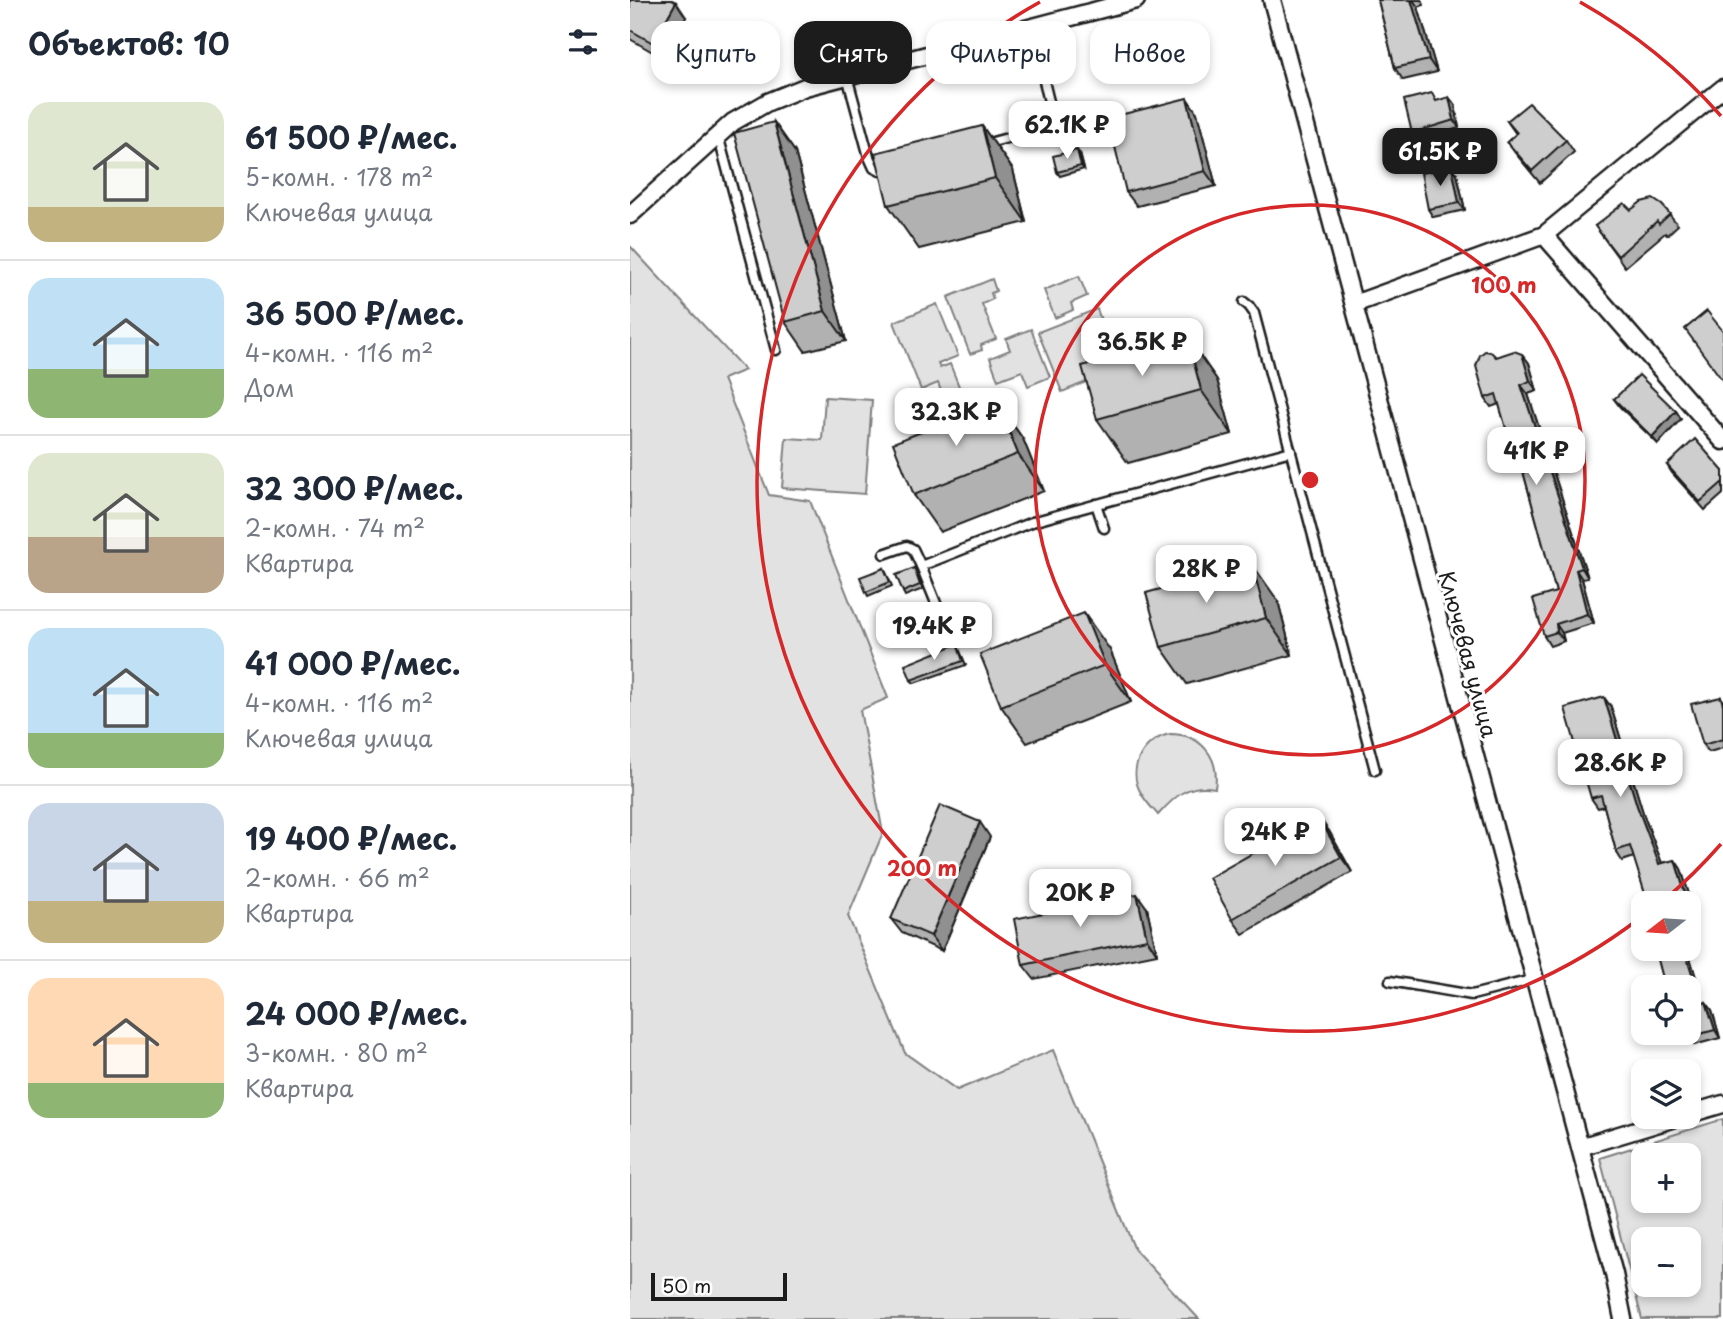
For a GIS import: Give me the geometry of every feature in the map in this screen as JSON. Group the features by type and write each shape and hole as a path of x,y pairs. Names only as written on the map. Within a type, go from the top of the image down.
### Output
{"street":[{"path":"1057,21 1136,0"},
{"name":"Ключевая улица","path":"1272,0 1614,1274 1623,1319"},
{"path":"630,215 733,122 768,102 817,84"},
{"path":"1354,304 1544,235 1723,88"},
{"path":"1544,235 1723,441"},
{"path":"1701,1110 1723,1104"},
{"path":"1580,1147 1639,1129"}],"lane":[{"path":"850,84 874,168 880,171 901,167"},
{"path":"977,146 1050,125 1053,109 1046,84"},
{"path":"718,135 776,350"},
{"path":"1244,302 1254,313 1376,770"},
{"path":"921,566 1032,522 1291,451"},
{"path":"1096,504 1104,528"},
{"path":"884,554 907,547 913,549 944,623"},
{"path":"1390,981 1472,995 1535,979"}],"shaded area":[{"path":"630,246 745,370 723,379 769,495 810,501 888,698 860,710 883,833 848,916 905,1053 957,1090 1053,1050 1135,1250 1199,1319 630,1319"},
{"path":"1079,276 1087,296 1071,303 1073,310 1055,318 1044,290"},
{"path":"992,279 996,291 991,293 993,299 982,304 996,339 981,345 982,350 970,354 948,297"},
{"path":"937,304 958,356 938,364 940,368 950,364 962,394 945,401 938,383 921,390 894,322"},
{"path":"1097,309 1118,369 1062,392 1038,332"},
{"path":"1031,329 1050,377 1028,386 1022,371 998,380 990,358 1010,350 1006,339"},
{"path":"825,397 872,400 865,494 782,488 786,438 822,440"},
{"path":"1170,734 1191,738 1206,749 1214,766 1215,788 1197,787 1183,792 1158,815 1141,793 1137,783 1137,765 1145,748"},
{"path":"1723,1119 1723,1319 1642,1319 1636,1297 1701,1297 1701,1227 1631,1227 1631,1277 1600,1158 1631,1148 1631,1213 1701,1213 1701,1143 1647,1143 1691,1129 1701,1129 1701,1126"}],"building":[{"path":"630,0 676,2 665,21 651,21 651,42 630,30"},
{"path":"1378,0 1411,0 1429,60 1395,68"},
{"path":"1432,93 1436,101 1449,97 1454,120 1412,133 1404,100"},
{"path":"1187,98 1205,171 1126,192 1108,118"},
{"path":"1529,103 1566,140 1532,171 1507,142 1517,133 1507,121"},
{"path":"774,122 825,311 785,322 734,133"},
{"path":"982,126 995,178 888,205 875,153"},
{"path":"1077,150 1081,166 1057,172 1053,156"},
{"path":"1452,167 1459,203 1428,209 1421,173"},
{"path":"1653,199 1670,214 1659,224 1657,221 1618,256 1595,226 1624,203 1631,210 1641,202"},
{"path":"1707,311 1723,331 1723,381 1685,329"},
{"path":"1187,337 1201,390 1097,419 1082,366"},
{"path":"1485,351 1496,357 1514,351 1522,354 1530,381 1521,385 1582,568 1576,570 1587,614 1556,624 1557,632 1544,636 1533,599 1556,592 1520,460 1516,462 1496,394 1485,398 1476,366 1480,355"},
{"path":"1639,375 1676,411 1652,437 1614,399"},
{"path":"997,402 1018,454 914,495 893,443"},
{"path":"1695,439 1723,471 1723,482 1700,502 1667,465"},
{"path":"1252,564 1266,618 1161,647 1146,593"},
{"path":"884,568 890,582 866,592 860,577"},
{"path":"914,568 920,585 903,592 896,575"},
{"path":"1084,613 1105,665 1001,706 980,654"},
{"path":"957,644 963,661 911,680 905,665"},
{"path":"1604,697 1637,806 1659,864 1675,860 1684,891 1644,891 1630,846 1616,851 1601,795 1591,798 1565,708"},
{"path":"1721,697 1723,739 1703,745 1691,704"},
{"path":"940,805 980,822 931,936 891,919"},
{"path":"1318,816 1341,857 1232,919 1209,878"},
{"path":"1137,894 1147,939 1023,965 1014,919"},
{"path":"1658,961 1688,961 1692,975 1662,975"},
{"path":"1706,1002 1715,1030 1701,1034 1701,1004"}]}
